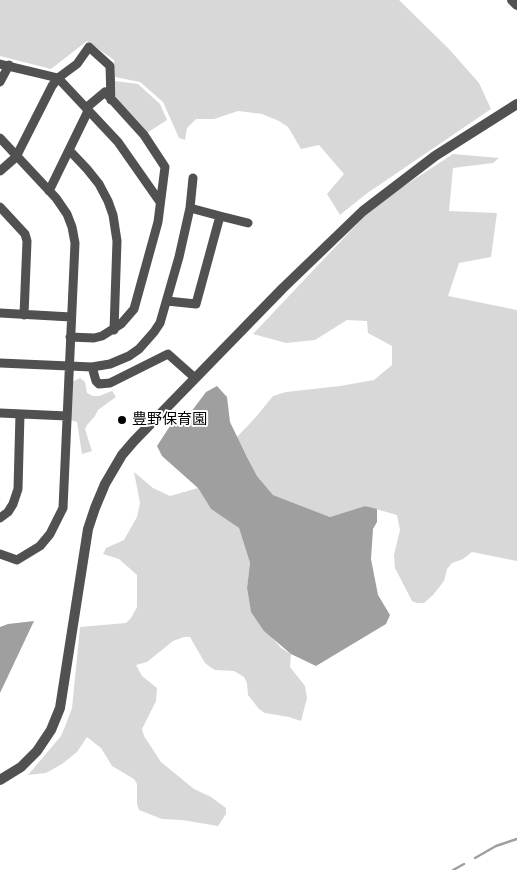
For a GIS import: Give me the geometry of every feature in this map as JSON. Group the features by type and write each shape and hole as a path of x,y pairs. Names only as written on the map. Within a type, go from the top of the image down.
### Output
{"street":[{"path":"512,0 517,5"},
{"path":"0,171 16,156 52,86 58,78 77,64 89,46 110,66 111,100"},
{"path":"0,82 4,64 58,78 130,157 160,202"},
{"path":"49,191 70,151 87,109 105,92 144,135 165,167 158,222 134,309 128,318 114,330 94,338 70,337"},
{"path":"0,780 21,767 37,751 51,730 60,708 88,529 105,484 122,455 316,256 372,203 435,156 517,104"},
{"path":"0,138 49,191 67,214 75,243 64,500 60,516 50,534 40,546 17,560 0,554"},
{"path":"70,151 99,184 113,215 117,241 114,330"},
{"path":"0,363 92,367 110,364 130,356 139,349 160,323 167,301 190,208 193,178"},
{"path":"0,207 25,234 27,241 24,315"},
{"path":"190,208 248,223"},
{"path":"167,301 196,304 220,216"},
{"path":"0,313 71,318"},
{"path":"92,367 96,381 99,384 110,383 168,354 195,378"},
{"path":"0,413 67,416"},
{"path":"0,518 8,512 13,504 18,489 20,414"}],"shaded area":[{"path":"0,0 399,0 449,49 479,83 491,109 366,194 340,215 327,194 344,174 319,145 301,149 288,127 279,121 262,114 238,111 214,119 196,119 187,128 185,140 179,138 163,102 140,82 115,77 114,60 87,41 51,69 0,56"},
{"path":"115,81 138,84 160,104 167,120 147,133 118,103"},
{"path":"453,154 499,158 493,163 453,168 449,211 497,213 491,257 459,263 448,296 517,310 517,561 472,552 463,559 452,563 447,569 444,581 433,595 424,603 417,603 412,601 395,568 394,555 400,530 397,515 365,506 330,517 273,495 257,476 237,437 273,396 286,392 374,380 392,365 392,346 368,333 367,321 347,320 315,340 286,343 253,334 375,205"},
{"path":"80,378 85,382 87,393 99,396 112,391 116,397 98,410 87,425 85,429 92,451 82,454 77,422 71,420 72,382"},
{"path":"217,386 227,397 230,422 246,455 257,476 273,495 330,517 365,506 377,509 377,522 373,529 371,559 378,595 390,615 386,624 316,666 291,654 264,631 251,612 247,588 250,563 239,528 211,509 198,488 162,456 157,446 170,426 191,412 206,392"},
{"path":"134,472 153,488 170,496 198,488 211,509 239,528 250,563 247,588 251,612 281,648 291,654 290,667 305,686 307,698 301,721 265,713 259,709 248,695 247,683 244,677 234,671 215,670 210,667 205,663 190,637 173,641 147,662 136,665 142,676 157,688 156,701 142,729 144,736 161,762 194,789 211,797 226,808 226,814 218,826 162,819 139,810 137,804 137,784 134,779 112,766 101,748 87,737 77,752 62,764 46,773 28,775 61,736 72,708 80,627 126,623 137,607 137,575 119,559 103,554 106,548 124,540 137,517 140,503"},
{"path":"34,621 0,693 0,627 8,624"}],"waterway":[{"path":"475,858 496,846 517,839"},
{"path":"453,870 464,864"}],"place":[{"name":"豊野保育園","path":"122,420"}]}
